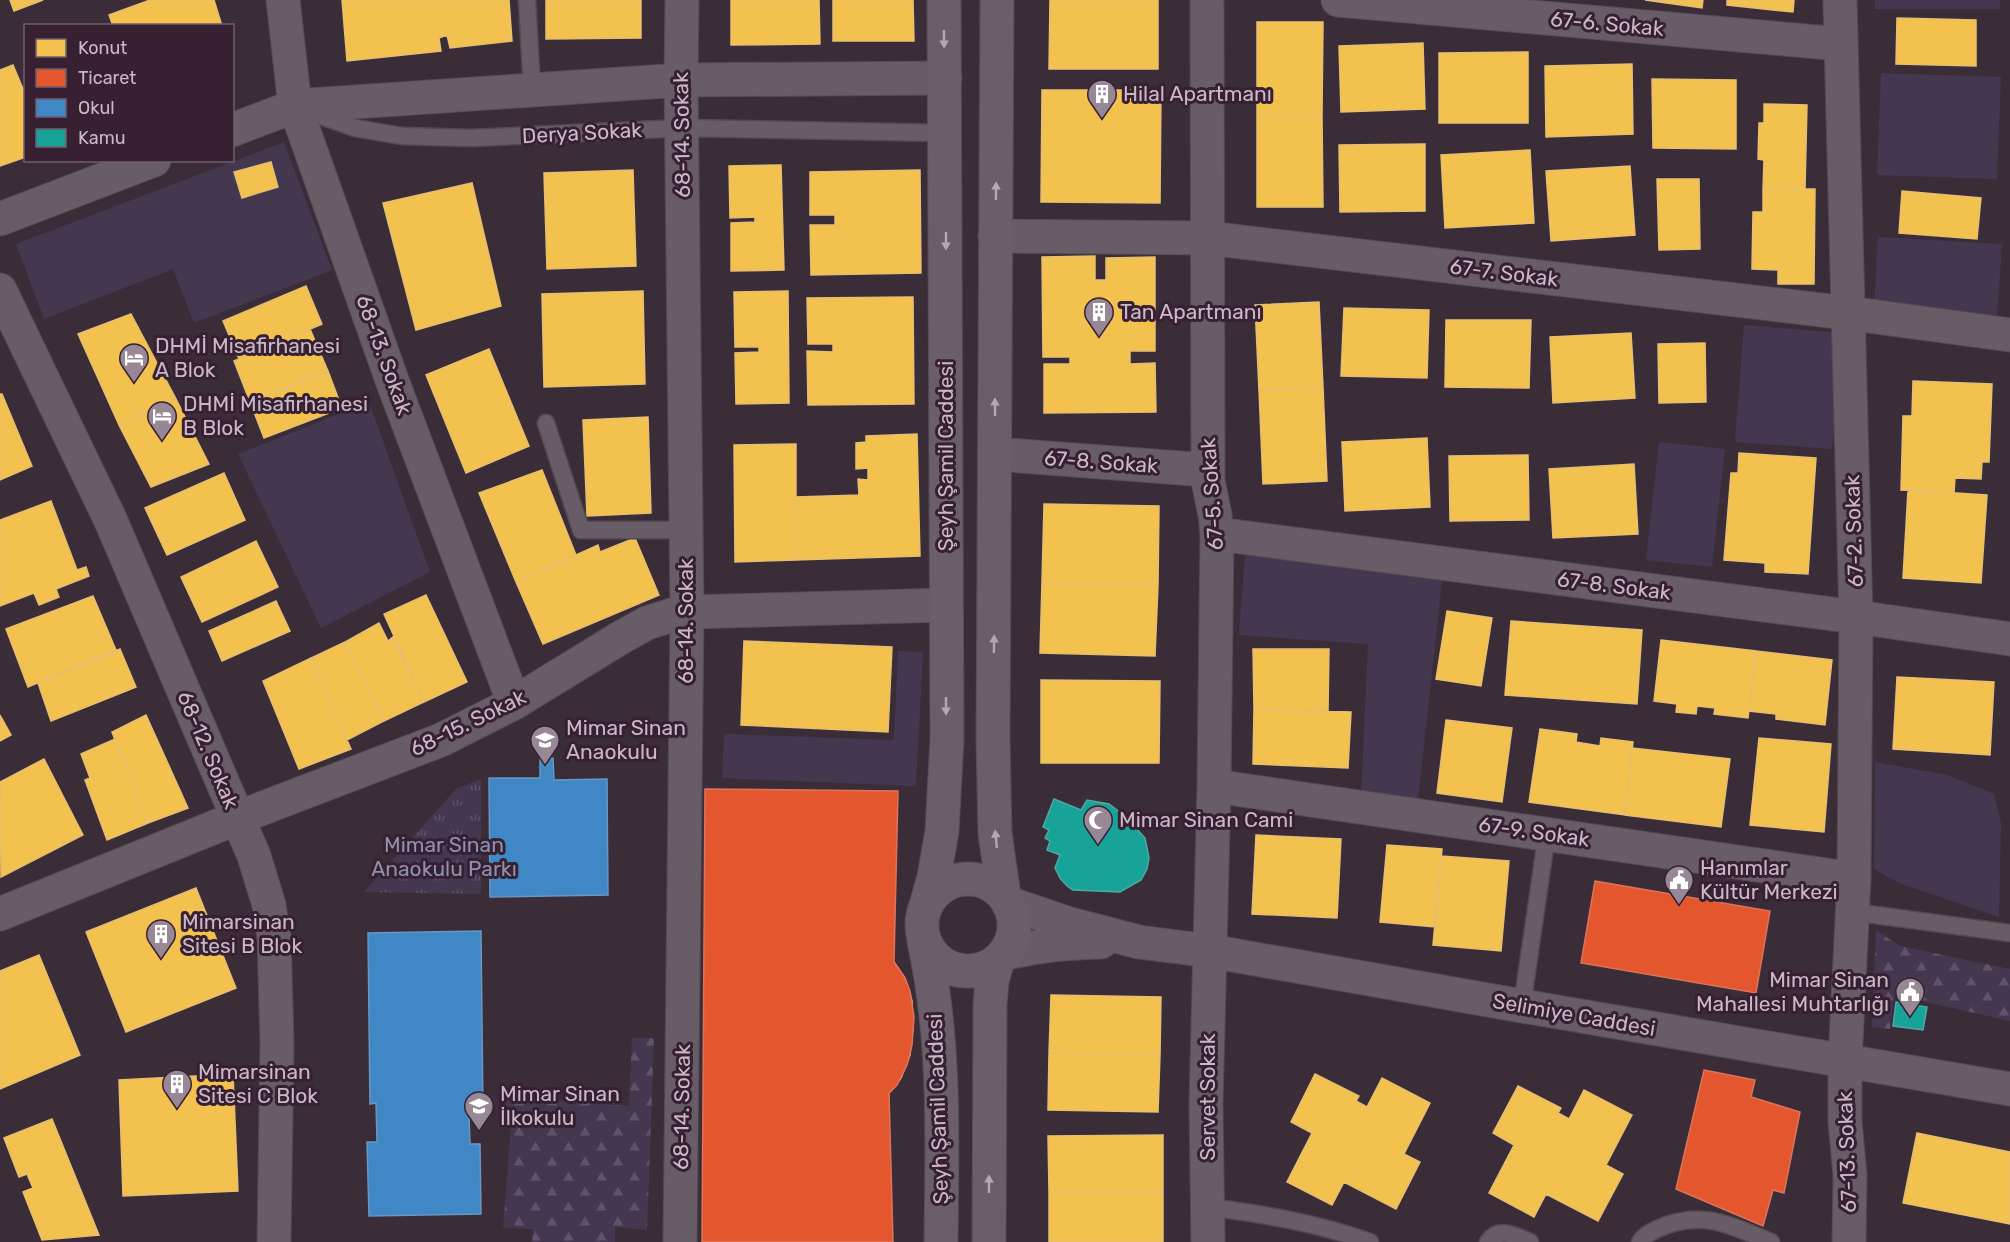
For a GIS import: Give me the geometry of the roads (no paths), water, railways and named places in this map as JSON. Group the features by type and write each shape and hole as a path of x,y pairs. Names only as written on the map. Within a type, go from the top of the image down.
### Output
{"main road":[{"name":"Şeyh Şamil Caddesi","path":"924,909 934,877 943,823 947,739 944,0"},
{"path":"989,1242 990,1005 992,981 1013,933 1013,918 1006,900 994,833 997,0"},
{"path":"1001,957 978,971 954,970 933,956 924,942 921,925 928,902 939,889 954,881 970,879 986,883 1006,900"},
{"name":"Şeyh Şamil Caddesi","path":"924,942 933,991 942,1087 941,1242"}],"street":[{"name":"68-13. Sokak","path":"283,0 295,106 393,383 514,703"},
{"name":"68-14. Sokak","path":"680,1242 687,612 682,0"},
{"name":"67-5. Sokak","path":"1207,0 1209,238 1207,470 1217,534 1210,951"},
{"name":"67-6. Sokak","path":"1338,0 1841,44"},
{"name":"67-2. Sokak","path":"1840,0 1857,617 1854,879 1845,1062"},
{"path":"234,129 295,106 681,80 945,78"},
{"path":"0,219 149,162"},
{"name":"67-7. Sokak","path":"995,236 1209,238 1847,313 2010,335"},
{"name":"68-12. Sokak","path":"0,290 111,521 254,856 263,884 274,937 277,1043 274,1242"},
{"name":"67-8. Sokak","path":"995,454 1207,470"},
{"name":"67-8. Sokak","path":"1217,534 2010,639"},
{"name":"68-15. Sokak","path":"0,914 237,818 441,740 514,703 647,623 687,612 946,605"},
{"name":"67-9. Sokak","path":"1214,786 1854,879"},
{"name":"Selimiye Caddesi","path":"1006,900 1070,924 1139,942 1210,951 2010,1089"},
{"name":"Selimiye Caddesi","path":"1001,957 1036,946 1065,943 1139,942"},
{"name":"Servet Sokak","path":"1208,1242 1206,1104 1210,951"},
{"name":"67-13. Sokak","path":"1845,1062 1845,1122 1850,1175 1849,1242"}],"lane":[{"path":"527,0 532,90"},
{"name":"Derya Sokak","path":"295,106 328,120 356,128 402,136 471,138 682,128 945,133"},
{"path":"546,423 581,530 686,530"},
{"path":"1522,1006 1547,833"},
{"path":"1853,912 2010,933"},
{"path":"1208,1207 1270,1215 1346,1233 1370,1242"},
{"path":"1640,1242 1656,1229 1683,1219 1694,1218 1722,1223 1771,1242"},
{"path":"1488,1242 1496,1234 1504,1233 1530,1242"}],"place":[{"name":"Hilal Apartmanı","path":"1102,120"},
{"name":"Tan Apartmanı","path":"1099,338"},
{"name":"DHMİ Misafirhanesi A Blok","path":"134,384"},
{"name":"DHMİ Misafirhanesi B Blok","path":"162,442"},
{"name":"Mimar Sinan Anaokulu","path":"545,766"},
{"name":"Mimar Sinan Cami","path":"1098,846"},
{"name":"Hanımlar Kültür Merkezi","path":"1679,906"},
{"name":"Mimarsinan Sitesi B Blok","path":"161,960"},
{"name":"Mimar Sinan Mahallesi Muhtarlığı","path":"1910,1018"},
{"name":"Mimarsinan Sitesi C Blok","path":"177,1110"},
{"name":"Mimar Sinan İlkokulu","path":"479,1132"}],"park label":[{"name":"Mimar Sinan Anaokulu Parkı","path":"444,857"}]}
